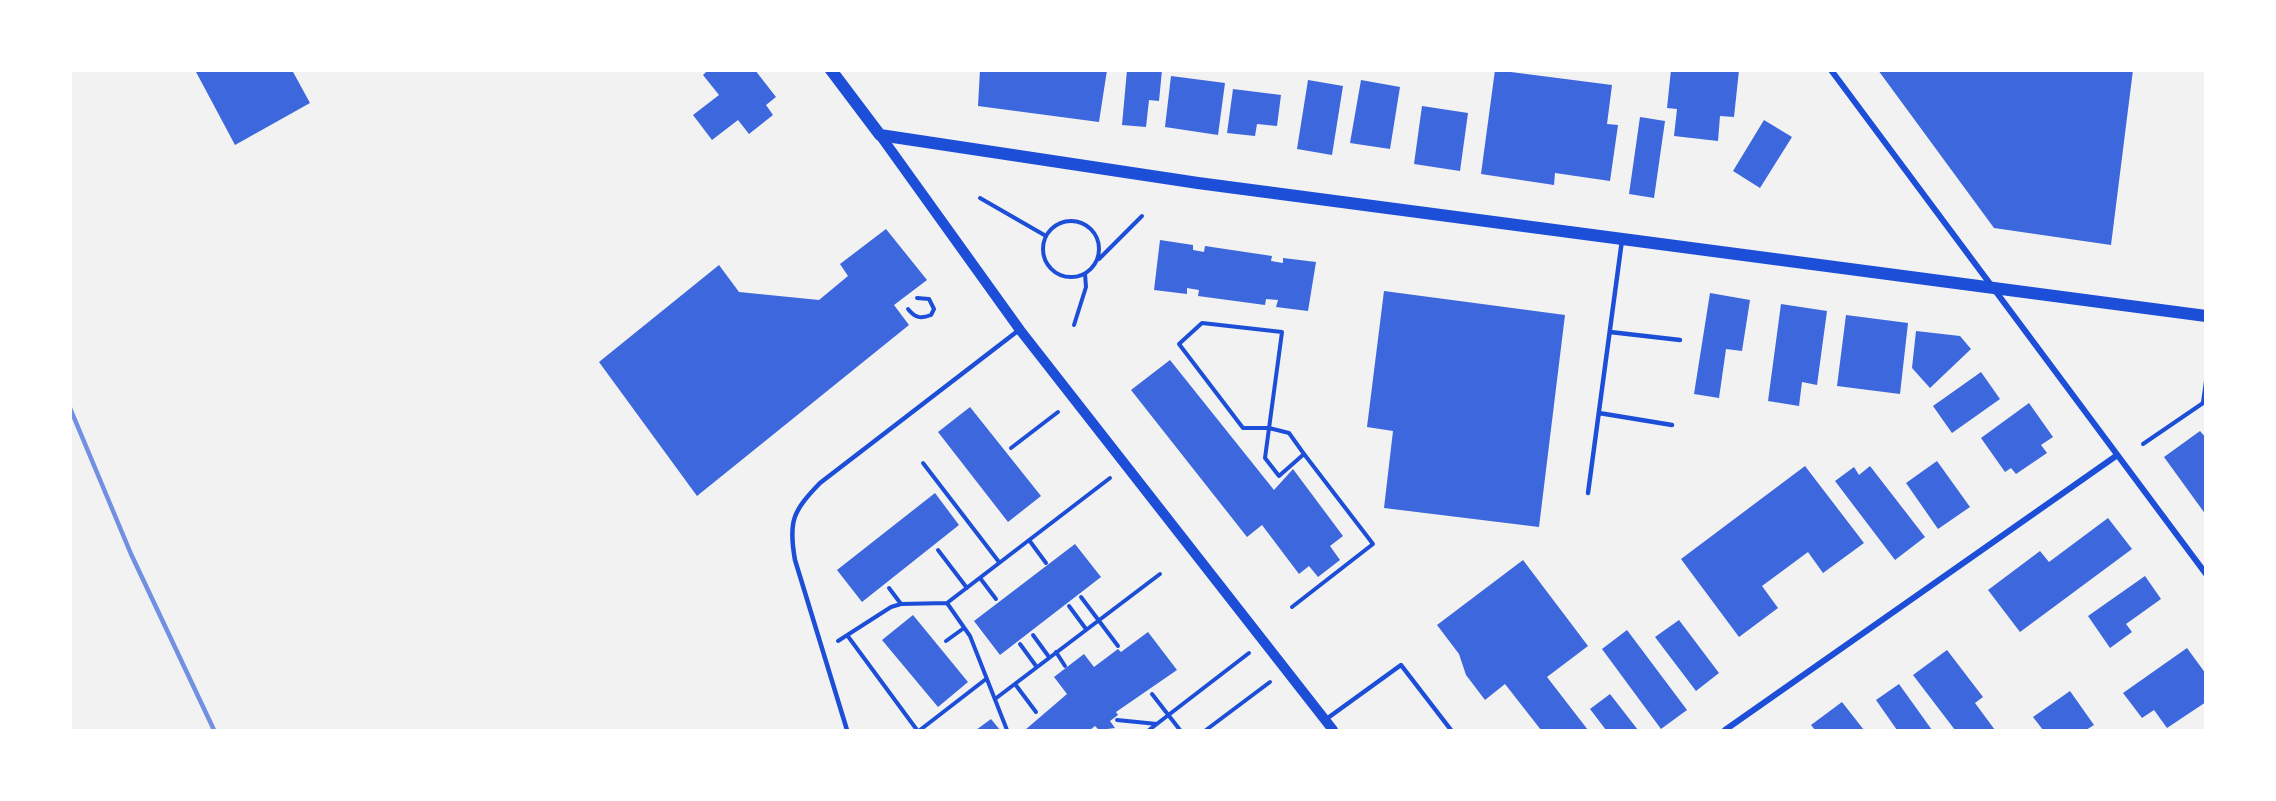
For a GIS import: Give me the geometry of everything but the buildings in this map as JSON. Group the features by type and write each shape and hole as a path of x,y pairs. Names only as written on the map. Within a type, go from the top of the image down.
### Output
{"main road":[{"path":"831,70 880,135 1198,183 1622,237 2205,316"}],"street":[{"path":"1831,70 2205,574"},
{"path":"880,135 1020,330 1333,730"},
{"path":"1725,730 2116,456"}],"lane":[{"path":"1588,493 1622,237"},
{"path":"847,730 795,560 790,536 792,523 800,504 820,483 1020,330"},
{"path":"1610,332 1680,340"},
{"path":"1599,413 1672,425"},
{"path":"1325,720 1401,665 1451,730"}],"path":[{"path":"980,198 1046,236"},
{"path":"1098,259 1098,240 1093,231 1078,222 1061,223 1046,236 1043,251 1049,267 1066,277 1085,274 1142,216"},
{"path":"1074,326 1086,286 1085,274"},
{"path":"908,309 913,315 919,317 931,315 934,309 929,299 917,298"},
{"path":"1292,608 1373,544 1289,433 1269,428 1243,428 1179,344 1202,323 1282,332 1269,428 1265,458 1279,476 1304,454"},
{"path":"2143,444 2204,402 2205,381"},
{"path":"1011,448 1074,399"},
{"path":"923,463 999,562"},
{"path":"823,652 879,612 901,604 946,603 1125,466"},
{"path":"1029,540 1046,563"},
{"path":"938,550 967,588"},
{"path":"995,699 1160,574"},
{"path":"980,578 996,599"},
{"path":"889,588 901,604"},
{"path":"1081,597 1118,646"},
{"path":"946,603 970,636 1007,730"},
{"path":"1069,606 1086,629"},
{"path":"945,641 964,628"},
{"path":"847,635 919,730 986,679"},
{"path":"1033,635 1049,657"},
{"path":"1149,730 1264,641"},
{"path":"1020,644 1036,666"},
{"path":"1056,652 1065,666"},
{"path":"1206,730 1286,671"},
{"path":"1015,684 1036,712"},
{"path":"1152,694 1180,730"},
{"path":"1117,720 1158,724"}],"railway":[{"path":"70,408 131,554 214,730"}]}
